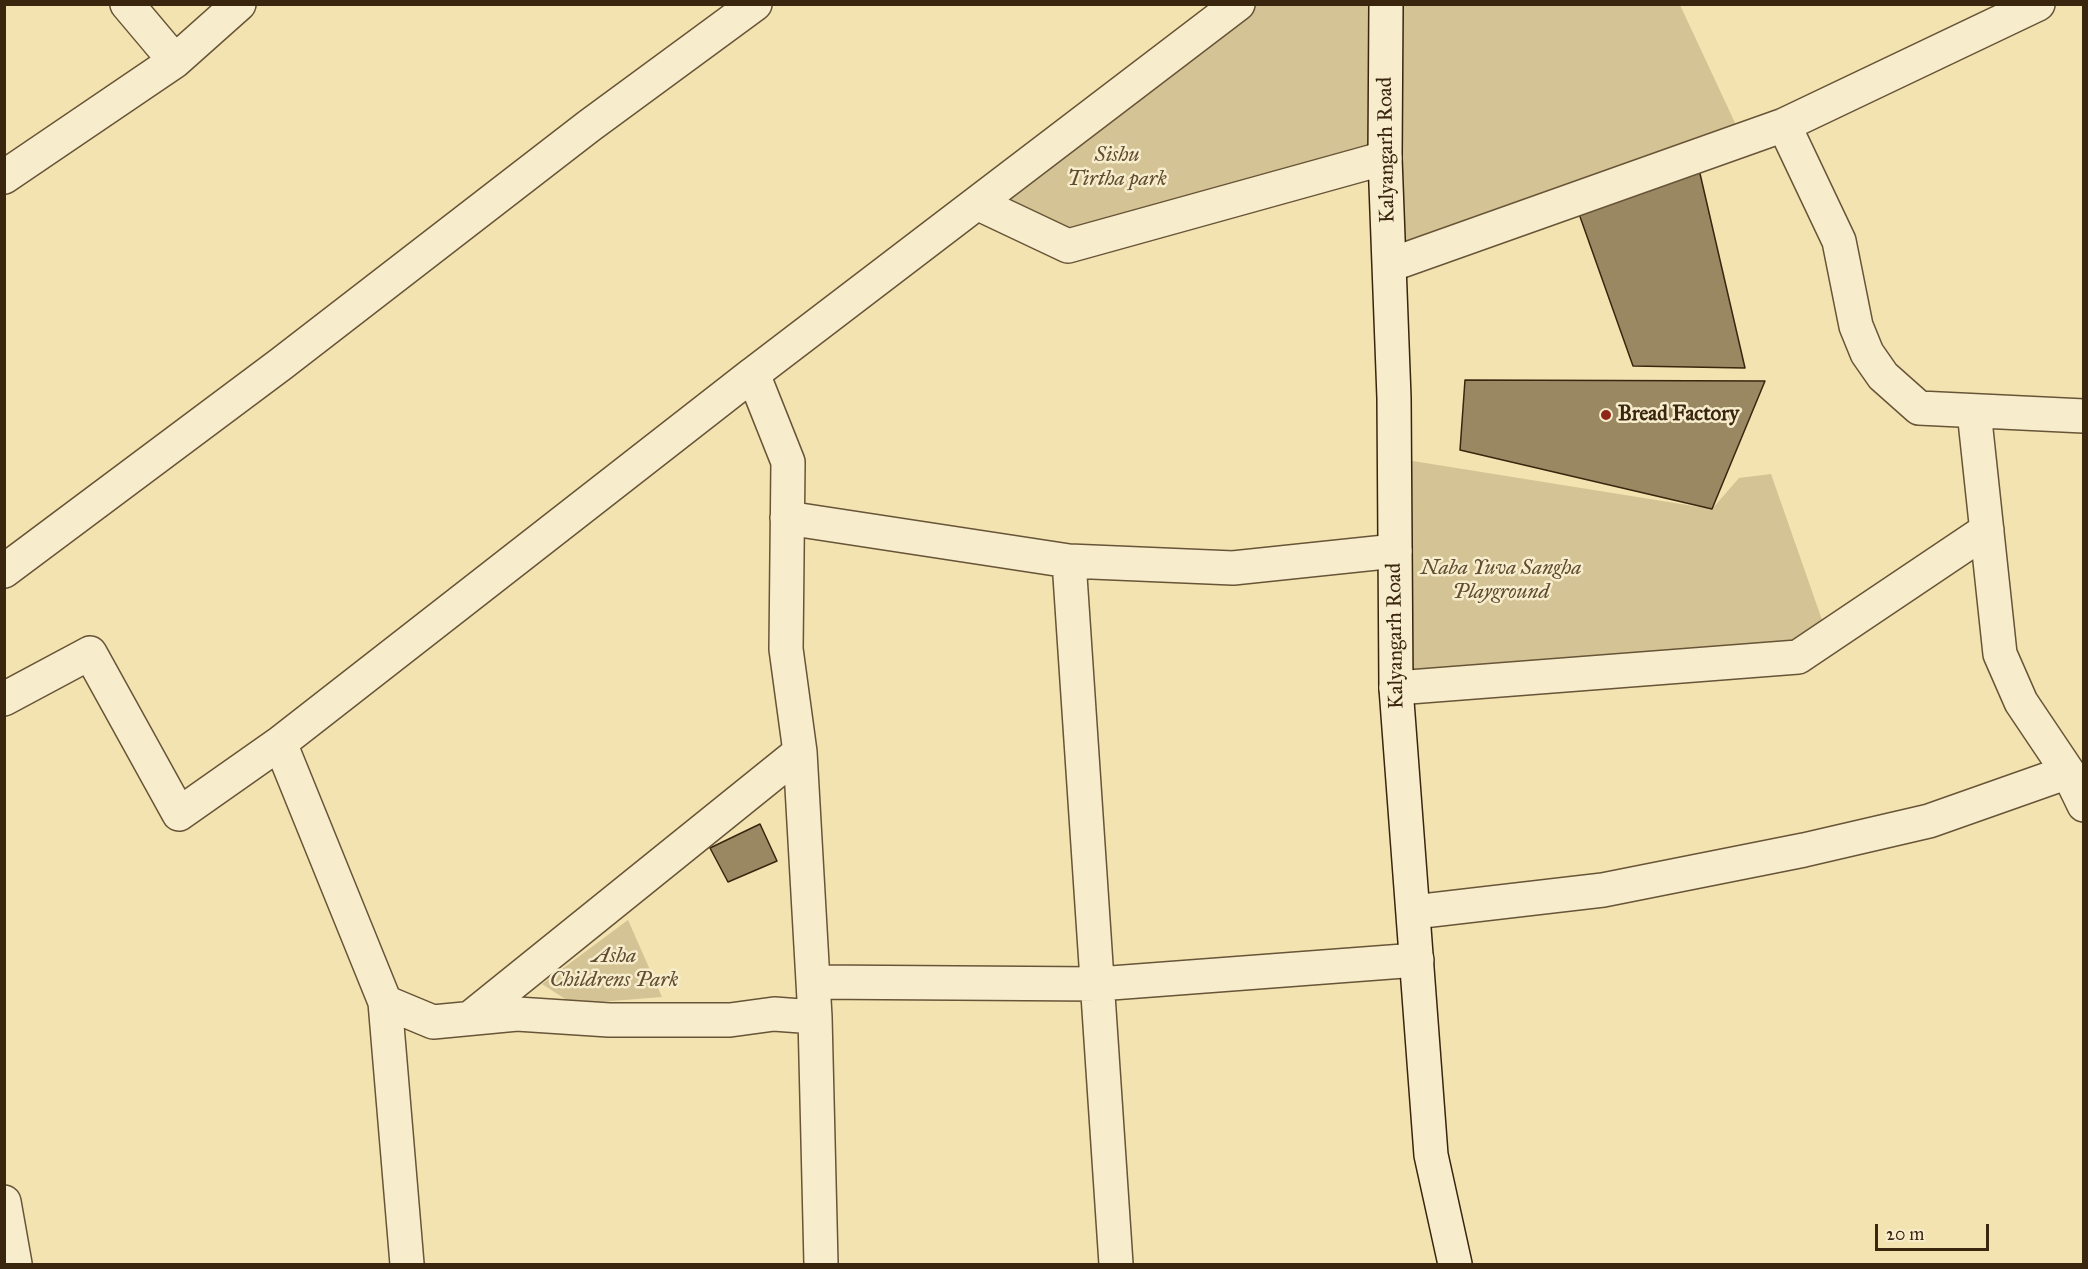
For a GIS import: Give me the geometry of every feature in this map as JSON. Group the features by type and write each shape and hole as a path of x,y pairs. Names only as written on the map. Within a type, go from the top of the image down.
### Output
{"street":[{"path":"127,4 176,61"},
{"path":"4,177 176,61 239,4"},
{"path":"4,571 281,364 589,126 754,4"},
{"path":"4,699 90,653 179,814 280,743 753,374 1238,4"},
{"name":"Kalyangarh Road","path":"1386,4 1385,158 1394,398 1396,687 1431,1155 1455,1264"},
{"path":"1390,265 1784,125 2038,4"},
{"path":"1784,125 1839,241 1856,326 1872,361 1883,376 1919,408 2084,416"},
{"path":"977,203 1068,246 1385,158"},
{"path":"753,374 788,462 786,649 800,752 815,1017 821,1264"},
{"path":"1974,411 2000,654 2021,702 2068,772 2084,804"},
{"path":"787,518 1069,561 1233,568 1395,551"},
{"path":"1396,687 1798,657 1987,530"},
{"path":"1069,561 1116,1264"},
{"path":"280,743 385,1002 407,1264"},
{"path":"470,1018 800,752"},
{"path":"1414,912 1603,890 1804,850 1929,821 2068,772"},
{"path":"813,982 1098,984 1417,960"},
{"path":"385,1002 433,1022 518,1014 609,1020 730,1020 774,1014 815,1017"},
{"path":"4,1202 15,1264"}],"green space":[{"name":"Sishu Tirtha park","path":"1258,5 1680,5 1736,125 1390,265 1388,139 1074,236 998,204"},
{"name":"Naba Yuva Sangha Playground","path":"1394,458 1712,509 1739,478 1771,474 1828,637 1396,688"},
{"name":"Asha Childrens Park","path":"628,920 662,997 573,1004 542,984"}],"building":[{"name":"Bread Factory","path":"1698,165 1745,368 1633,366 1578,211"},
{"name":"Bread Factory","path":"1465,380 1765,381 1712,509 1460,450"},
{"path":"760,824 777,861 728,882 710,848"}],"place":[{"name":"Bread Factory","path":"1606,415"}]}
